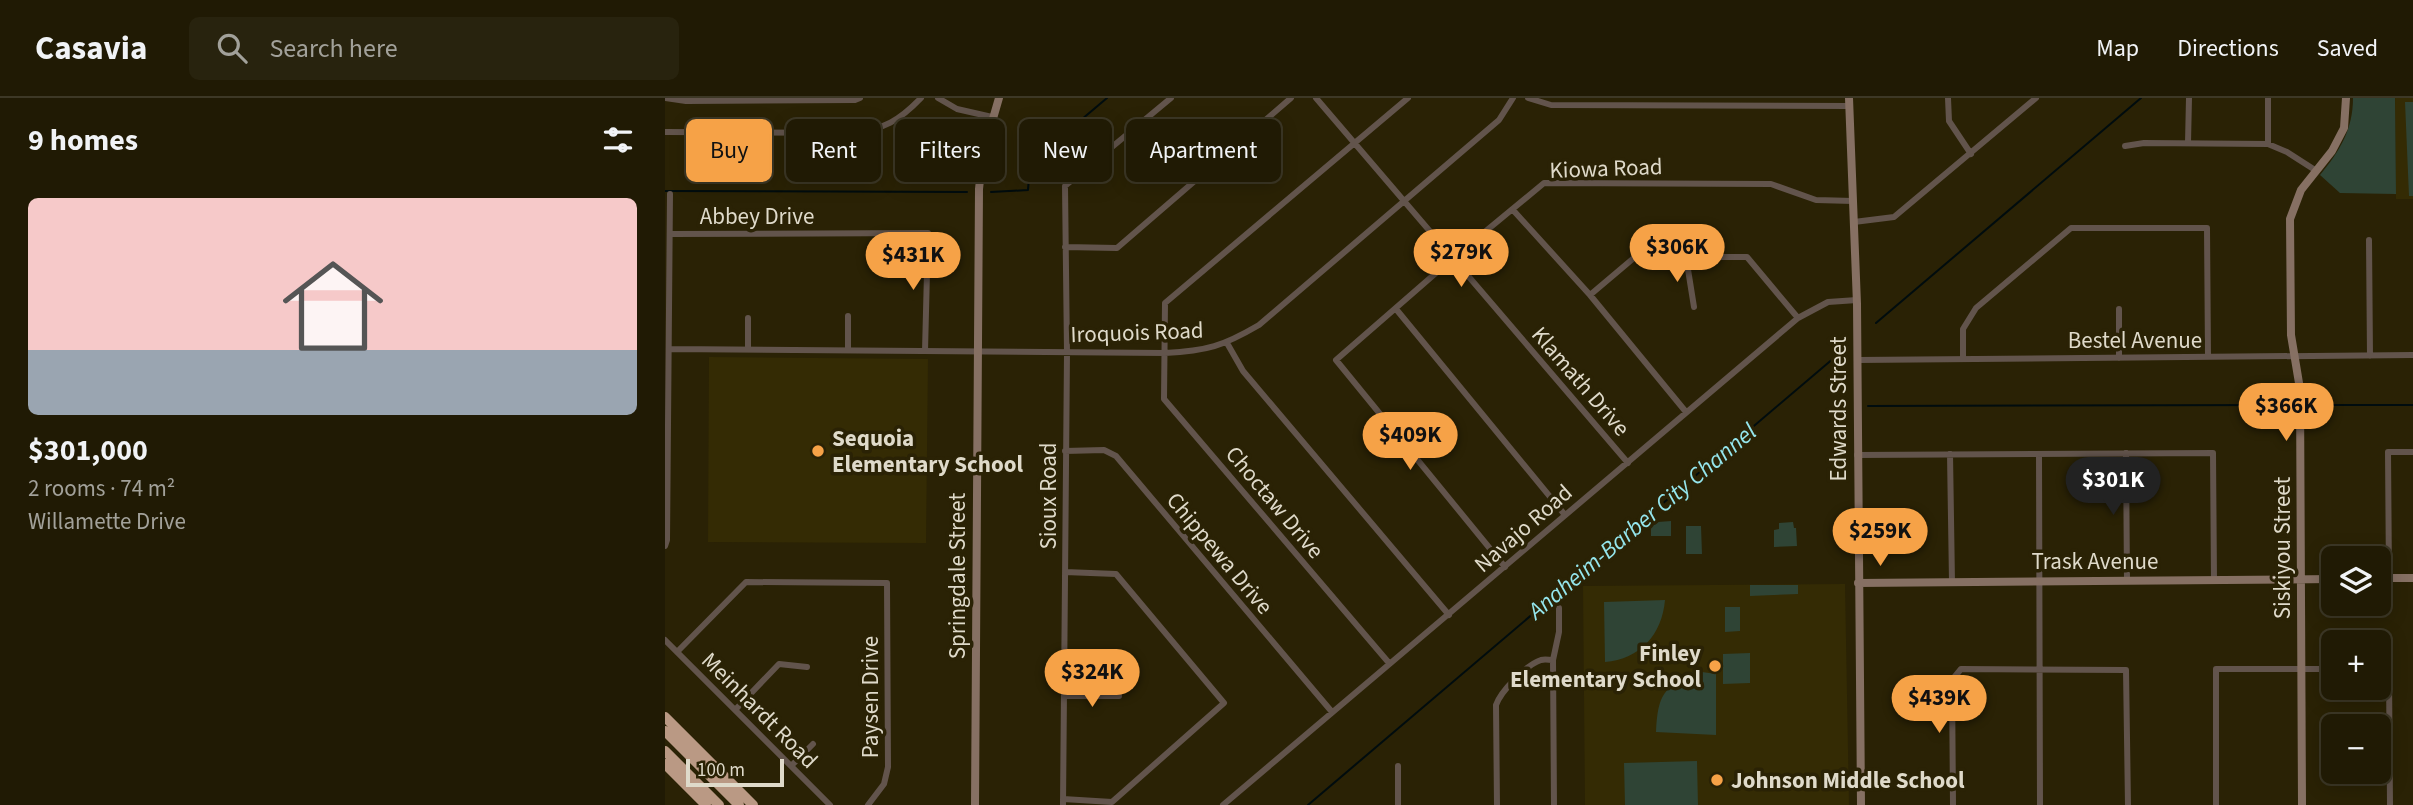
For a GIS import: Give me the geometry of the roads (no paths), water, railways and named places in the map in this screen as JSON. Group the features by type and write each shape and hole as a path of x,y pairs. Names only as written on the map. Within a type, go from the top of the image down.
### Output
{"highway":[{"path":"665,717 753,805"},
{"path":"665,731 739,805"},
{"path":"665,751 719,805"},
{"path":"665,764 706,805"}],"street":[{"path":"665,98 686,101 860,98"},
{"path":"665,132 853,133 878,130 905,115 921,98"},
{"path":"938,98 957,109 992,117"},
{"name":"Springdale Street","path":"975,805 979,189 983,153 999,98"},
{"name":"Sioux Road","path":"1063,802 1067,353 1065,186 1171,98"},
{"path":"1065,247 1117,248 1291,98"},
{"name":"Klamath Drive","path":"1316,98 1628,463"},
{"name":"Choctaw Drive","path":"1389,663 1164,399 1165,303 1408,98"},
{"name":"Iroquois Road","path":"669,349 1165,353 1199,351 1227,343 1259,325 1499,120 1513,98"},
{"path":"1528,98 1551,105 1849,102"},
{"path":"1948,98 1949,121 1971,153"},
{"path":"1854,222 1894,217 2036,98"},
{"path":"2188,143 2189,98"},
{"path":"2268,98 2268,144"},
{"name":"Siskiyou Street","path":"2302,805 2300,389 2291,334 2290,219 2301,190 2332,151 2344,128 2346,98"},
{"name":"Edwards Street","path":"1849,102 1857,300 1861,805"},
{"path":"2125,146 2144,143 2268,144 2287,152 2315,170"},
{"name":"Kiowa Road","path":"1506,567 1336,360 1544,183 1771,184 1815,200 1853,201"},
{"path":"665,545 670,194"},
{"path":"1513,210 1590,295 1686,412"},
{"path":"1963,359 1963,329 1976,308 2071,228 2207,228 2208,357"},
{"name":"Abbey Drive","path":"670,234 928,233 925,351"},
{"path":"2369,240 2370,356"},
{"path":"1590,295 1635,257 1747,257 1798,318"},
{"path":"1686,257 1694,307"},
{"name":"Navajo Road","path":"1223,805 1798,318 1828,302 1857,300"},
{"path":"1396,309 1565,514"},
{"path":"2119,309 2119,358"},
{"path":"848,316 848,350"},
{"path":"748,318 748,349"},
{"path":"1227,343 1243,371 1449,615"},
{"name":"Bestel Avenue","path":"1857,360 2413,355"},
{"name":"Chippewa Drive","path":"1065,451 1104,450 1116,456 1332,712"},
{"path":"2389,546 2388,452 2413,452"},
{"path":"2126,453 2127,580"},
{"path":"1857,455 2213,453 2214,580"},
{"path":"1950,454 1952,582"},
{"path":"2039,454 2040,805"},
{"path":"1063,802 1112,802 1224,703 1116,574 1065,572"},
{"path":"2391,578 2413,578"},
{"name":"Trask Avenue","path":"1858,583 2321,579"},
{"name":"Paysen Drive","path":"677,652 746,582 887,583 888,767 884,784 868,805"},
{"path":"1554,805 1553,660 1559,632 1559,608"},
{"name":"Meinhardt Road","path":"665,640 831,805"},
{"path":"1497,805 1496,705 1503,690 1541,660 1553,660"},
{"path":"735,710 779,664 807,667"},
{"path":"1952,805 1952,680 1961,669 2126,670 2127,805"},
{"path":"2216,805 2216,669 2321,669"},
{"path":"1065,696 1119,696"},
{"path":"2389,700 2390,805"},
{"path":"791,766 813,744"},
{"path":"1398,766 1398,805"}],"waterway":[{"path":"991,192 1028,190 1030,163 1107,98"},
{"name":"Anaheim-Barber City Channel","path":"1876,323 2141,98"},
{"path":"665,191 967,192"},
{"name":"Anaheim-Barber City Channel","path":"1308,805 1848,346"},
{"path":"1868,406 2292,405"},
{"path":"2308,405 2413,405"}],"place":[{"name":"Sequoia Elementary School","path":"818,451"},
{"name":"Finley Elementary School","path":"1715,666"},
{"name":"Johnson Middle School","path":"1717,780"}]}
